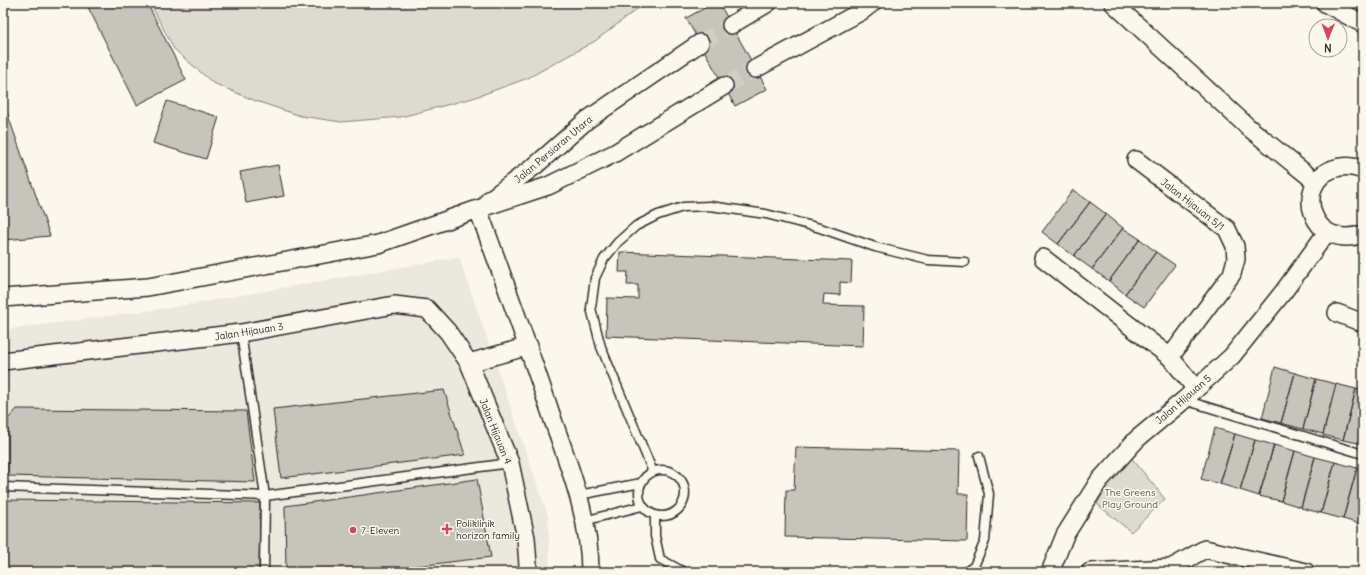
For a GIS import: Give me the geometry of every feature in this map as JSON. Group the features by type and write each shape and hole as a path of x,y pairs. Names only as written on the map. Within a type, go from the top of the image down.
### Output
{"street":[{"path":"731,25 768,3"},
{"path":"755,69 872,3"},
{"path":"1113,3 1248,127 1316,182"},
{"path":"1325,3 1363,24"},
{"name":"Jalan Persiaran Utara","path":"478,209 536,165 587,120 700,43"},
{"name":"Jalan Persiaran Utara","path":"478,209 548,186 595,163 615,153 724,86"},
{"name":"Jalan Hijauan 5/1","path":"1136,160 1227,229 1235,246 1236,259 1232,274 1170,357"},
{"path":"1363,170 1348,166 1339,167 1326,172 1316,182 1312,191 1311,200 1312,210 1317,222 1327,232 1345,238 1363,234"},
{"path":"3,298 148,287 230,272 378,244 478,209 529,346 579,495 590,552 590,572"},
{"name":"Jalan Hijauan 5","path":"1050,572 1065,536 1099,481 1137,439 1232,356 1284,291 1327,232"},
{"path":"1043,258 1170,357 1190,394"},
{"name":"Jalan Hijauan 3","path":"3,361 241,333 394,305 427,309 448,332 469,363"},
{"path":"1337,313 1363,323"},
{"path":"469,363 529,346"},
{"name":"Jalan Hijauan 4","path":"469,363 510,463 526,538 527,572"},
{"path":"1090,572 1171,568 1205,549 1306,572"}],"lane":[{"path":"653,472 601,347 591,308 595,278 604,259 618,242 636,226 658,215 684,207 710,206 766,214 820,228 874,248 928,260 965,262"},
{"path":"241,333 265,496 264,572"},
{"path":"1190,394 1363,454"},
{"path":"966,572 974,566 985,541 989,494 979,456"},
{"path":"3,487 265,496 510,463"},
{"path":"661,470 669,471 682,481 685,488 683,504 678,510 663,516 648,512 642,506 640,498 639,490 641,483 653,472 661,470"},
{"path":"579,495 641,483"},
{"path":"584,521 642,506"},
{"path":"655,515 655,536 660,559 684,572"}],"shaded area":[{"path":"459,257 548,516 550,572 3,572 3,330 168,308"}],"green space":[{"path":"150,3 645,3 595,41 528,78 473,98 401,117 341,122 301,116 256,101 213,83 174,49"},
{"name":"The Greens Play Ground","path":"1126,451 1165,499 1131,532 1097,504"}],"building":[{"path":"86,3 147,3 186,80 137,105"},
{"path":"714,3 719,3 767,89 735,106 686,18"},
{"path":"3,101 50,236 3,240"},
{"path":"167,101 219,117 206,159 153,143"},
{"path":"278,165 284,196 246,203 240,172"},
{"path":"1073,190 1090,202 1058,244 1042,232"},
{"path":"1090,202 1106,214 1074,256 1058,244"},
{"path":"1106,214 1123,228 1092,269 1074,256"},
{"path":"1123,228 1140,239 1109,281 1092,269"},
{"path":"1140,239 1156,252 1125,294 1109,281"},
{"path":"620,252 852,261 851,283 840,282 840,295 824,294 823,305 864,306 863,346 606,336 607,298 638,299 638,285 627,285 628,272 619,272"},
{"path":"1156,252 1175,265 1144,307 1125,294"},
{"path":"1275,367 1295,373 1281,423 1262,418"},
{"path":"1295,373 1316,379 1303,429 1281,423"},
{"path":"1316,379 1336,384 1323,434 1303,429"},
{"path":"1336,384 1356,389 1343,440 1323,435"},
{"path":"1356,389 1363,391 1363,444 1343,440"},
{"path":"444,390 465,455 281,478 273,409"},
{"path":"17,409 246,411 255,482 8,476 8,419"},
{"path":"1215,428 1235,434 1220,484 1201,479"},
{"path":"1235,434 1255,440 1240,490 1220,484"},
{"path":"1255,440 1274,445 1259,496 1240,490"},
{"path":"1274,445 1295,451 1281,501 1259,496"},
{"path":"796,447 959,451 958,494 968,494 967,541 785,537 786,490 794,490"},
{"path":"1295,451 1315,457 1301,507 1281,501"},
{"path":"1315,457 1335,462 1321,513 1301,508"},
{"path":"1335,462 1357,468 1343,519 1321,513"},
{"path":"1357,468 1363,470 1363,525 1343,519"},
{"path":"477,479 491,557 368,572 286,572 285,506"},
{"path":"3,500 260,503 259,572 3,572"}],"tunnel":[{"path":"700,43 731,25"},
{"path":"724,86 755,69"}],"place":[{"name":"Poliklinik horizon family","path":"447,529"},
{"name":"7-Eleven","path":"353,530"}]}
